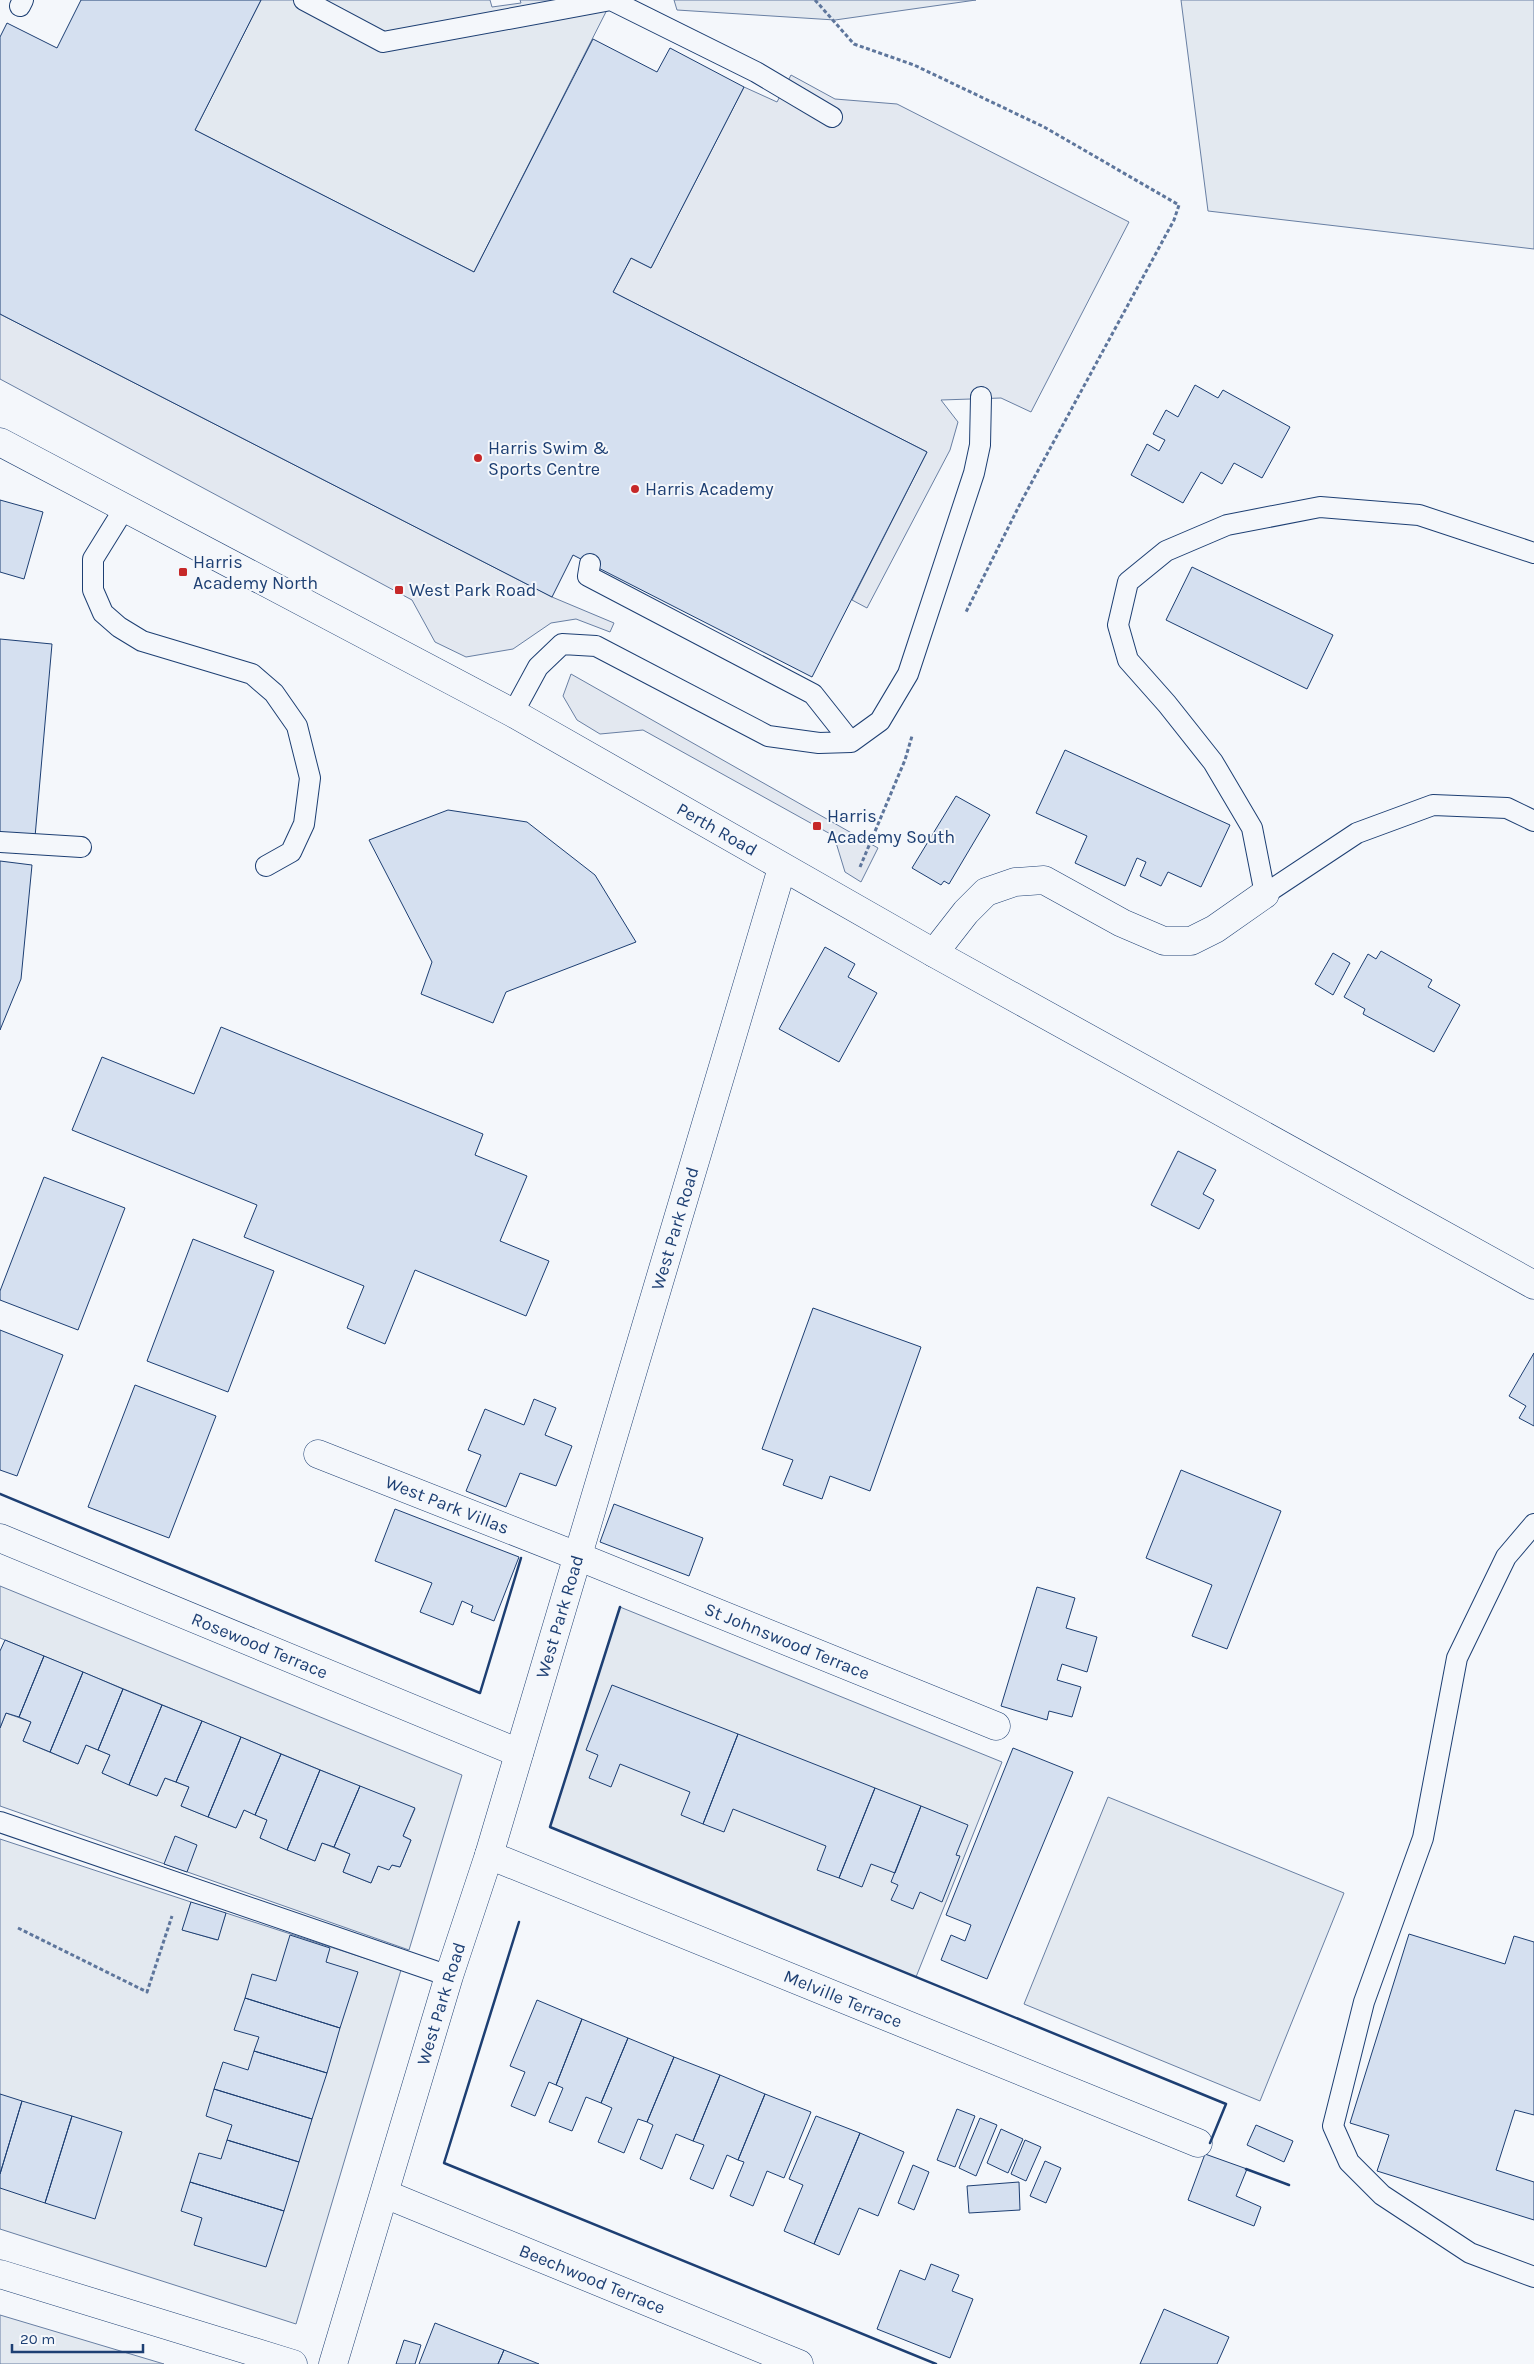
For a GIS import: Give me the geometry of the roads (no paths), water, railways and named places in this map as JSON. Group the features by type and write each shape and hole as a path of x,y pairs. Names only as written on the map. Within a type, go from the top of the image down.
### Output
{"street":[{"name":"Perth Road","path":"0,442 513,713 782,868 1534,1285"},
{"name":"West Park Road","path":"333,2364 449,1976 519,1753 782,868"},
{"path":"927,949 986,892 1014,882 1044,880 1122,923 1164,941 1191,940 1215,929 1265,894"},
{"name":"West Park Villas","path":"318,1454 577,1556"},
{"name":"Rosewood Terrace","path":"0,1538 519,1753"},
{"name":"St Johnswood Terrace","path":"577,1556 996,1726"},
{"name":"Melville Terrace","path":"488,1855 1198,2143"},
{"name":"Beechwood Terrace","path":"385,2194 799,2364"},
{"path":"0,2274 293,2364"}],"lane":[{"path":"304,0 383,42 611,0 756,72 832,117"},
{"path":"513,713 538,666 562,644 596,646 768,736 819,743 851,742 880,721 908,674 974,473 980,445 981,398"},
{"path":"1534,553 1419,515 1320,507 1227,525 1166,551 1128,582 1118,625 1128,660 1168,704 1213,762 1252,828 1265,894 1357,833 1433,805 1507,808 1534,821"},
{"path":"124,508 93,559 92,590 103,613 119,627 142,641 252,674 274,693 297,726 310,778 304,824 291,852 266,866"},
{"path":"590,564 588,576 813,694 851,742"},
{"path":"0,842 81,847"},
{"path":"1534,1524 1506,1557 1456,1658 1423,1838 1364,2002 1333,2126 1349,2162 1382,2195 1470,2253 1534,2277"},
{"path":"0,1822 449,1976"}],"place":[{"name":"Harris Swim & Sports Centre","path":"478,458"},
{"name":"Harris Academy","path":"635,489"},
{"name":"Harris Academy North","path":"183,572"},
{"name":"West Park Road","path":"399,590"},
{"name":"Harris Academy South","path":"817,826"}]}
